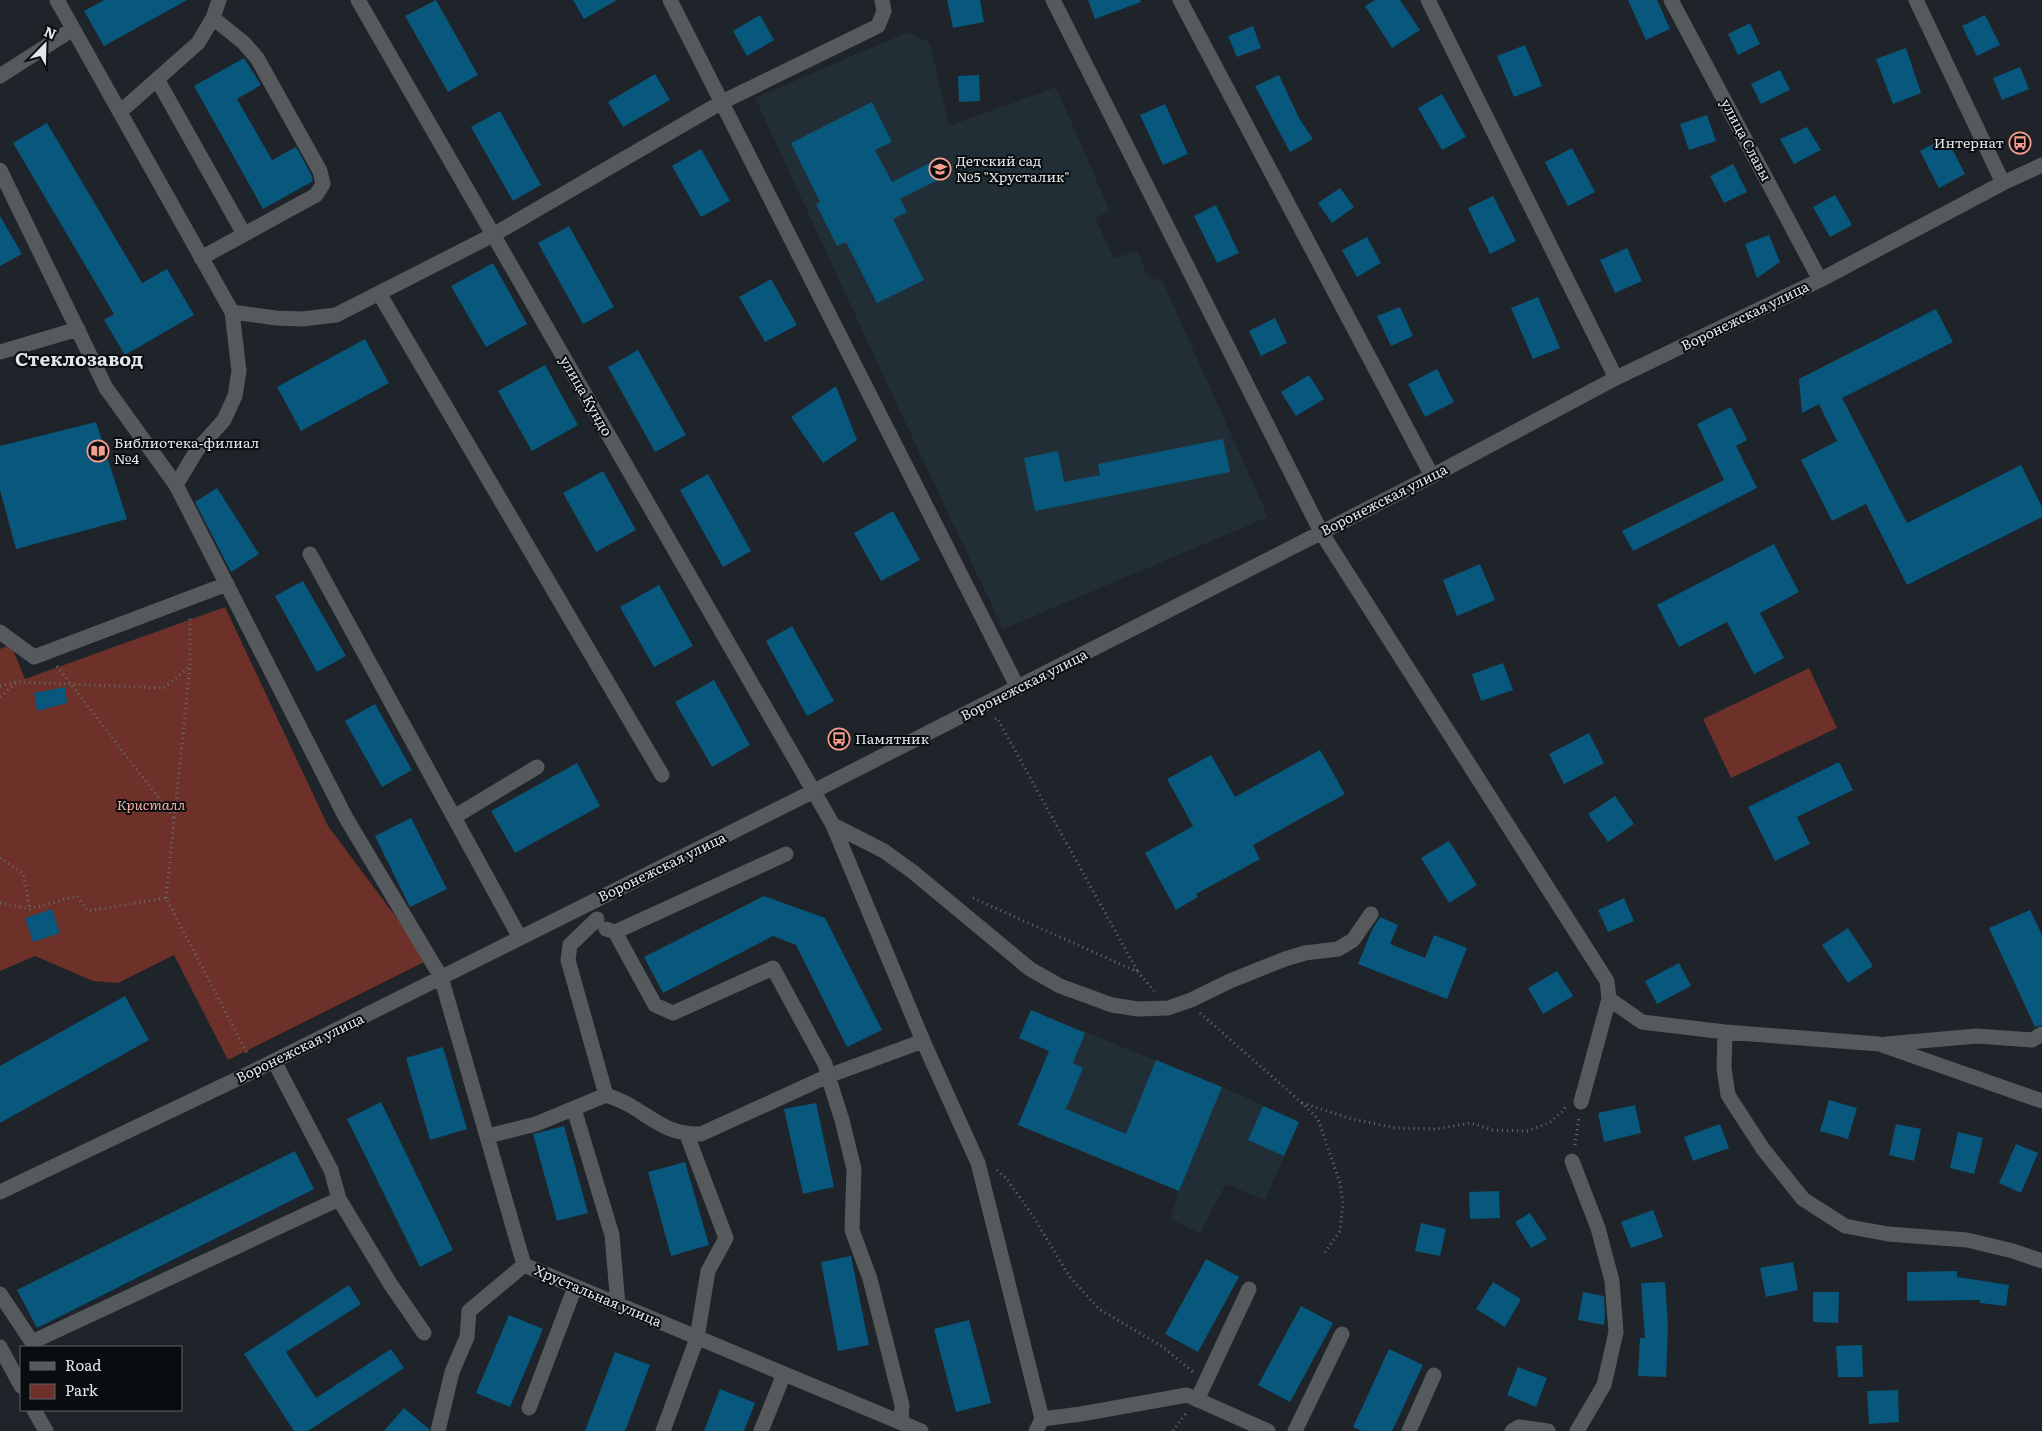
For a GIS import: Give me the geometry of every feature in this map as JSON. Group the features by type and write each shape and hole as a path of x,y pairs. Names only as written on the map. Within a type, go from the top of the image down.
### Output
{"street":[{"path":"57,0 232,312 239,371 235,396 224,420 197,450 176,485"},
{"path":"120,112 198,43 213,18 219,0"},
{"name":"улица Кундо","path":"358,0 833,825 923,1041 978,1163 1039,1425"},
{"path":"670,0 1018,688"},
{"path":"232,312 276,318 302,319 336,315 493,235 722,102 878,26 884,11 882,0"},
{"path":"1053,0 1321,532 1607,982 1609,999 1574,1102"},
{"path":"1180,0 1432,476"},
{"path":"1428,0 1616,378"},
{"name":"улица Славы","path":"1672,0 1820,280"},
{"path":"1916,0 2002,183"},
{"path":"201,258 316,195 323,179 257,58 244,43 213,18"},
{"path":"0,76 73,29"},
{"path":"157,79 244,234"},
{"name":"Воронежская улица","path":"0,1192 256,1070 814,792 1432,476 1616,378 1820,280 2002,183 2042,165"},
{"name":"Хрустальная улица","path":"0,170 4,187 78,329 106,388 176,485 346,818 441,977 524,1265 921,1431"},
{"path":"379,293 662,775"},
{"path":"0,352 78,329"},
{"path":"310,554 520,938"},
{"path":"0,632 34,657 227,584"},
{"path":"454,817 537,768"},
{"path":"833,825 884,850 939,892 1030,969 1060,986 1112,1004 1138,1009 1168,1008 1187,1002 1230,981 1285,959 1305,953 1338,949 1353,940 1371,914"},
{"path":"615,932 786,854"},
{"path":"586,905 604,928 615,932 656,1005 673,1014 773,968 825,1064 842,1120 854,1169 852,1230 870,1279 902,1405 901,1423"},
{"path":"597,919 570,945 568,960 606,1094 629,1105 662,1126 687,1134 701,1134 828,1076 923,1041"},
{"path":"1609,999 1642,1022 1725,1032 1880,1044 1976,1036 2032,1040 2042,1034"},
{"path":"1725,1032 1724,1068 1728,1095 1762,1149 1803,1199 1845,1226 1888,1234 1967,1240 2013,1251 2042,1262"},
{"path":"1880,1044 2042,1101"},
{"path":"274,1061 331,1170 339,1199 391,1285 424,1332"},
{"path":"488,1136 536,1124 606,1094"},
{"path":"574,1109 612,1235 618,1305"},
{"path":"662,1431 697,1338 708,1271 726,1238 687,1134"},
{"path":"1572,1161 1598,1228 1612,1282 1616,1332 1604,1385 1577,1431"},
{"path":"0,1294 32,1342 339,1199"},
{"path":"438,1431 452,1372 467,1337 469,1311 524,1265"},
{"path":"529,1408 575,1287"},
{"path":"1196,1400 1249,1289"},
{"path":"1295,1431 1342,1334"},
{"path":"0,1347 20,1384"},
{"path":"761,1431 784,1374"},
{"path":"1409,1431 1434,1376"},
{"path":"1039,1425 1081,1414 1187,1395 1268,1431"},
{"path":"35,1411 46,1431"},
{"path":"1512,1431 1519,1427 1548,1431"}],"path":[{"path":"190,598 190,666 166,898 256,1070"},
{"path":"46,652 174,819"},
{"path":"0,686 17,682 164,688 190,666"},
{"path":"0,697 17,682"},
{"path":"990,722 997,718 1138,972 1168,1008"},
{"path":"0,858 23,873 30,909"},
{"path":"0,903 30,909 77,896 88,911 166,898"},
{"path":"967,896 1138,972"},
{"path":"1187,1002 1318,1119 1340,1183 1343,1203 1340,1231 1323,1255"},
{"path":"1302,1103 1352,1119 1394,1128 1437,1129 1471,1123 1493,1130 1527,1131 1549,1123 1574,1102"},
{"path":"1572,1161 1574,1102"},
{"path":"992,1166 1006,1178 1070,1276 1099,1308 1163,1347 1198,1376 1204,1384"},
{"path":"1173,1431 1196,1400"}],"shaded area":[{"path":"908,32 930,43 949,126 1056,87 1110,211 1095,218 1114,258 1138,251 1147,276 1163,282 1268,517 1003,629 755,98"},
{"path":"1031,1010 1222,1087 1299,1122 1265,1200 1226,1184 1200,1233 1170,1219 1179,1191 1018,1125 1049,1051 1019,1038"}],"green space":[{"name":"Кристалл","path":"225,607 328,826 428,960 228,1060 174,955 118,983 93,981 35,956 0,971 0,649 11,645 25,679"},
{"path":"1809,668 1837,728 1731,778 1703,719"}],"building":[{"path":"104,0 187,0 104,46 84,11"},
{"path":"436,0 478,75 448,92 405,16"},
{"path":"573,0 617,0 584,19"},
{"path":"947,0 980,0 984,22 953,28"},
{"path":"1088,0 1140,0 1141,2 1095,19"},
{"path":"1375,0 1400,0 1420,30 1392,48 1365,6"},
{"path":"1628,0 1657,0 1670,29 1646,40"},
{"path":"760,15 774,40 747,56 733,31"},
{"path":"1985,15 2000,45 1977,56 1962,26"},
{"path":"1750,23 1760,44 1738,55 1728,34"},
{"path":"1253,26 1261,48 1237,57 1228,36"},
{"path":"1525,45 1542,86 1514,97 1497,56"},
{"path":"1906,48 1921,93 1893,104 1876,59"},
{"path":"244,58 261,85 237,99 272,160 296,147 313,181 263,209 194,86"},
{"path":"2020,67 2029,89 2002,100 1993,78"},
{"path":"1780,70 1790,90 1761,104 1751,84"},
{"path":"655,74 670,100 623,127 608,102"},
{"path":"979,75 980,101 959,102 958,76"},
{"path":"1279,75 1299,118 1313,139 1290,152 1255,86"},
{"path":"1442,94 1466,137 1442,150 1418,108"},
{"name":"Детский сад №5 \"Хрусталик\"","path":"872,102 892,142 875,150 892,182 939,158 948,175 900,199 907,212 893,219 924,280 877,303 846,242 837,246 816,204 820,202 791,143"},
{"path":"1165,104 1188,154 1163,165 1140,115"},
{"path":"500,111 541,185 513,201 471,127"},
{"path":"1707,115 1716,141 1689,150 1680,124"},
{"path":"47,123 142,283 167,269 194,315 125,355 104,320 114,314 13,143"},
{"path":"1807,127 1821,150 1794,164 1780,139"},
{"path":"1946,137 1965,174 1939,188 1920,151"},
{"path":"1572,148 1595,192 1568,206 1545,162"},
{"path":"701,149 730,201 701,217 672,166"},
{"path":"1733,164 1747,192 1724,203 1710,176"},
{"path":"1340,188 1354,207 1332,223 1318,203"},
{"path":"1835,195 1852,225 1830,237 1813,207"},
{"path":"1493,196 1516,241 1490,254 1468,208"},
{"path":"1216,205 1239,253 1217,263 1194,216"},
{"path":"0,216 22,254 0,266"},
{"path":"569,226 614,307 583,324 538,243"},
{"path":"1769,235 1780,262 1757,278 1745,244"},
{"path":"1367,237 1381,263 1357,277 1342,250"},
{"path":"1627,248 1642,281 1615,293 1600,260"},
{"path":"493,263 527,324 486,347 451,286"},
{"path":"771,279 797,325 765,342 739,297"},
{"path":"1538,297 1560,348 1533,359 1511,308"},
{"path":"1400,307 1413,336 1391,346 1377,316"},
{"path":"1936,309 1953,342 1842,398 1907,523 2021,465 2042,507 2042,517 1907,585 1866,504 1832,521 1801,460 1837,441 1819,404 1802,413 1799,379"},
{"path":"1275,318 1287,343 1261,356 1249,331"},
{"path":"365,339 389,383 301,431 277,387"},
{"path":"638,350 686,435 655,452 608,367"},
{"path":"545,365 578,425 532,451 498,391"},
{"path":"1437,369 1454,402 1425,417 1408,384"},
{"path":"1309,375 1324,399 1296,416 1281,392"},
{"path":"836,386 857,440 823,463 791,417"},
{"path":"1731,407 1747,440 1736,446 1757,488 1633,551 1622,531 1724,480 1697,424"},
{"path":"96,422 127,519 16,549 0,490 0,446"},
{"path":"1223,439 1230,472 1035,511 1024,458 1058,451 1064,482 1100,475 1098,464"},
{"path":"603,471 636,530 596,552 563,493"},
{"path":"708,474 751,551 723,567 680,490"},
{"path":"217,488 259,554 231,572 195,502"},
{"path":"893,511 920,560 881,581 854,533"},
{"path":"1774,544 1799,592 1760,613 1784,658 1754,674 1727,622 1679,647 1657,605"},
{"path":"1480,564 1495,600 1457,616 1443,580"},
{"path":"303,581 346,656 317,672 275,596"},
{"path":"659,585 693,646 654,667 620,607"},
{"path":"792,626 834,701 807,716 766,641"},
{"path":"1503,663 1513,690 1481,701 1472,674"},
{"path":"714,680 750,745 712,767 675,702"},
{"path":"65,687 67,703 37,711 34,693"},
{"path":"375,704 412,770 382,787 345,721"},
{"path":"1589,733 1604,763 1564,784 1549,754"},
{"path":"1320,750 1345,794 1253,845 1260,859 1196,894 1198,897 1176,910 1145,853 1193,826 1167,779 1211,755 1235,797"},
{"path":"1839,762 1853,790 1797,817 1810,844 1775,861 1748,807"},
{"path":"577,763 600,806 515,853 491,811"},
{"path":"1615,796 1634,824 1608,842 1588,814"},
{"path":"411,818 447,889 410,907 375,836"},
{"path":"1449,841 1477,885 1449,903 1421,858"},
{"path":"764,896 825,918 882,1030 847,1047 796,945 773,936 663,993 644,957"},
{"path":"1624,898 1634,921 1608,932 1598,910"},
{"path":"52,909 60,933 33,942 25,918"},
{"path":"2030,910 2042,935 2042,1025 2035,1027 1989,928"},
{"path":"1380,917 1398,925 1390,944 1425,958 1434,935 1467,948 1447,999 1358,964 1372,930"},
{"path":"1848,928 1873,966 1848,983 1822,945"},
{"path":"1679,963 1691,986 1657,1004 1645,981"},
{"path":"1557,971 1573,996 1543,1014 1528,988"},
{"path":"125,996 149,1040 0,1123 0,1066"},
{"path":"1031,1010 1085,1033 1073,1063 1083,1068 1066,1109 1126,1134 1156,1060 1222,1087 1179,1191 1018,1125 1049,1051 1019,1038"},
{"path":"443,1047 467,1129 430,1140 406,1058"},
{"path":"1829,1100 1857,1108 1848,1139 1820,1131"},
{"path":"381,1102 453,1250 420,1267 347,1119"},
{"path":"816,1103 834,1187 803,1194 784,1109"},
{"path":"1635,1105 1641,1133 1604,1142 1598,1113"},
{"path":"1263,1106 1299,1122 1284,1156 1248,1140"},
{"path":"1720,1124 1729,1148 1693,1161 1684,1137"},
{"path":"1896,1124 1921,1129 1914,1161 1889,1155"},
{"path":"564,1126 588,1213 557,1221 533,1134"},
{"path":"1958,1132 1983,1138 1974,1174 1950,1168"},
{"path":"2016,1144 2038,1153 2021,1193 1999,1183"},
{"path":"295,1151 314,1189 37,1328 17,1290"},
{"path":"685,1162 709,1245 671,1256 648,1172"},
{"path":"1499,1191 1500,1218 1470,1219 1469,1192"},
{"path":"1653,1210 1663,1237 1631,1248 1621,1222"},
{"path":"1530,1213 1547,1239 1531,1248 1515,1222"},
{"path":"1421,1223 1446,1229 1440,1256 1415,1251"},
{"path":"851,1256 869,1345 838,1351 821,1262"},
{"path":"1206,1259 1239,1277 1198,1352 1165,1334"},
{"path":"1793,1262 1798,1290 1766,1297 1760,1268"},
{"path":"1957,1271 1957,1277 2009,1285 2006,1306 1980,1303 1980,1300 1907,1301 1907,1272"},
{"path":"1493,1282 1521,1299 1505,1327 1476,1309"},
{"path":"1665,1282 1668,1324 1666,1377 1638,1376 1640,1338 1645,1338 1641,1283"},
{"path":"349,1285 361,1304 286,1352 316,1398 391,1349 404,1368 308,1431 294,1431 244,1354"},
{"path":"1583,1292 1604,1296 1604,1325 1578,1320"},
{"path":"1813,1292 1839,1292 1838,1323 1813,1322"},
{"path":"1301,1306 1333,1323 1290,1402 1258,1385"},
{"path":"509,1315 543,1329 510,1407 476,1393"},
{"path":"969,1320 991,1403 956,1412 934,1329"},
{"path":"1862,1345 1863,1377 1838,1377 1836,1346"},
{"path":"1389,1349 1423,1365 1392,1431 1362,1431 1353,1427"},
{"path":"615,1352 650,1365 625,1431 585,1431"},
{"path":"1518,1367 1547,1378 1536,1407 1507,1395"},
{"path":"720,1389 755,1403 744,1431 704,1431"},
{"path":"1898,1390 1899,1422 1869,1424 1867,1391"},
{"path":"404,1408 429,1429 429,1431 384,1431"}],"place":[{"name":"Интернат","path":"2020,143"},
{"name":"Детский сад №5 \"Хрусталик\"","path":"940,169"},
{"name":"Библиотека-филиал №4","path":"98,451"},
{"name":"Памятник","path":"839,739"}],"district":[{"name":"Стеклозавод","path":"79,359"}]}
